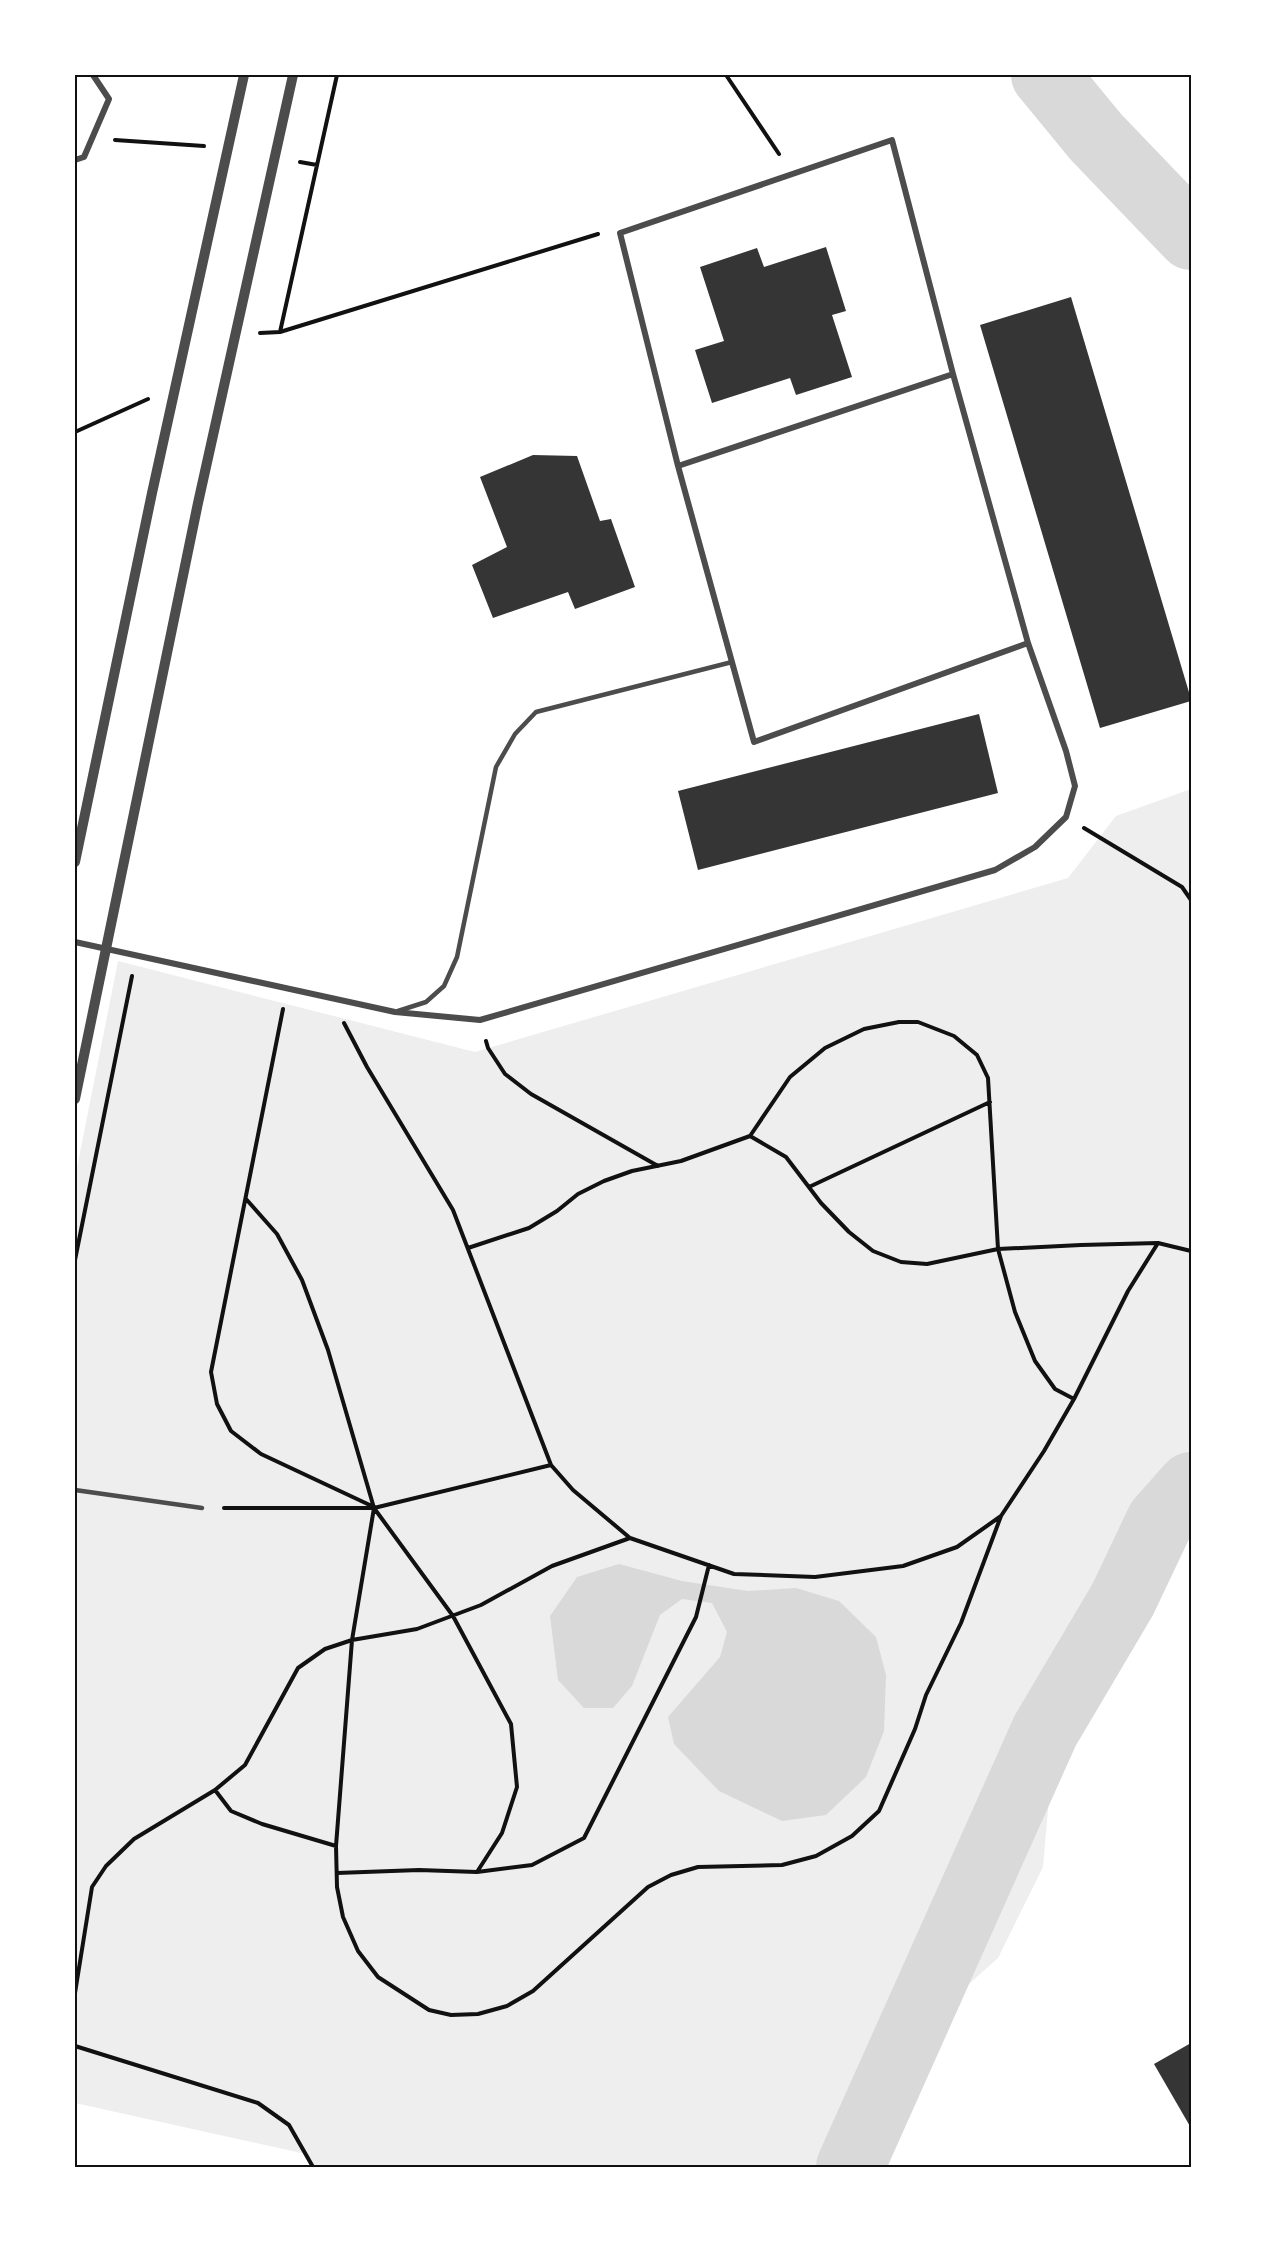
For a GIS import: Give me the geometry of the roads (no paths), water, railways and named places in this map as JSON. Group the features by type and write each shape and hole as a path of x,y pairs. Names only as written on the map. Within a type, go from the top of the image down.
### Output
{"street":[{"path":"75,160 84,157 109,99 93,75"},
{"path":"75,862 244,75"},
{"path":"75,1100 198,503 293,75"},
{"path":"75,942 395,1012 480,1020 996,870 1035,847 1066,817 1075,786 1066,751 1028,643 952,374 892,140 620,233 678,466 754,742 1028,643"},
{"path":"678,466 952,374"}],"lane":[{"path":"395,1012 426,1002 444,986 457,957 496,767 515,734 536,712 732,662"},
{"path":"75,1490 202,1508"}],"waterway":[{"path":"1045,75 1096,137 1191,236"},
{"path":"850,2167 1045,1731 1123,1599 1160,1521 1191,1486"}]}
